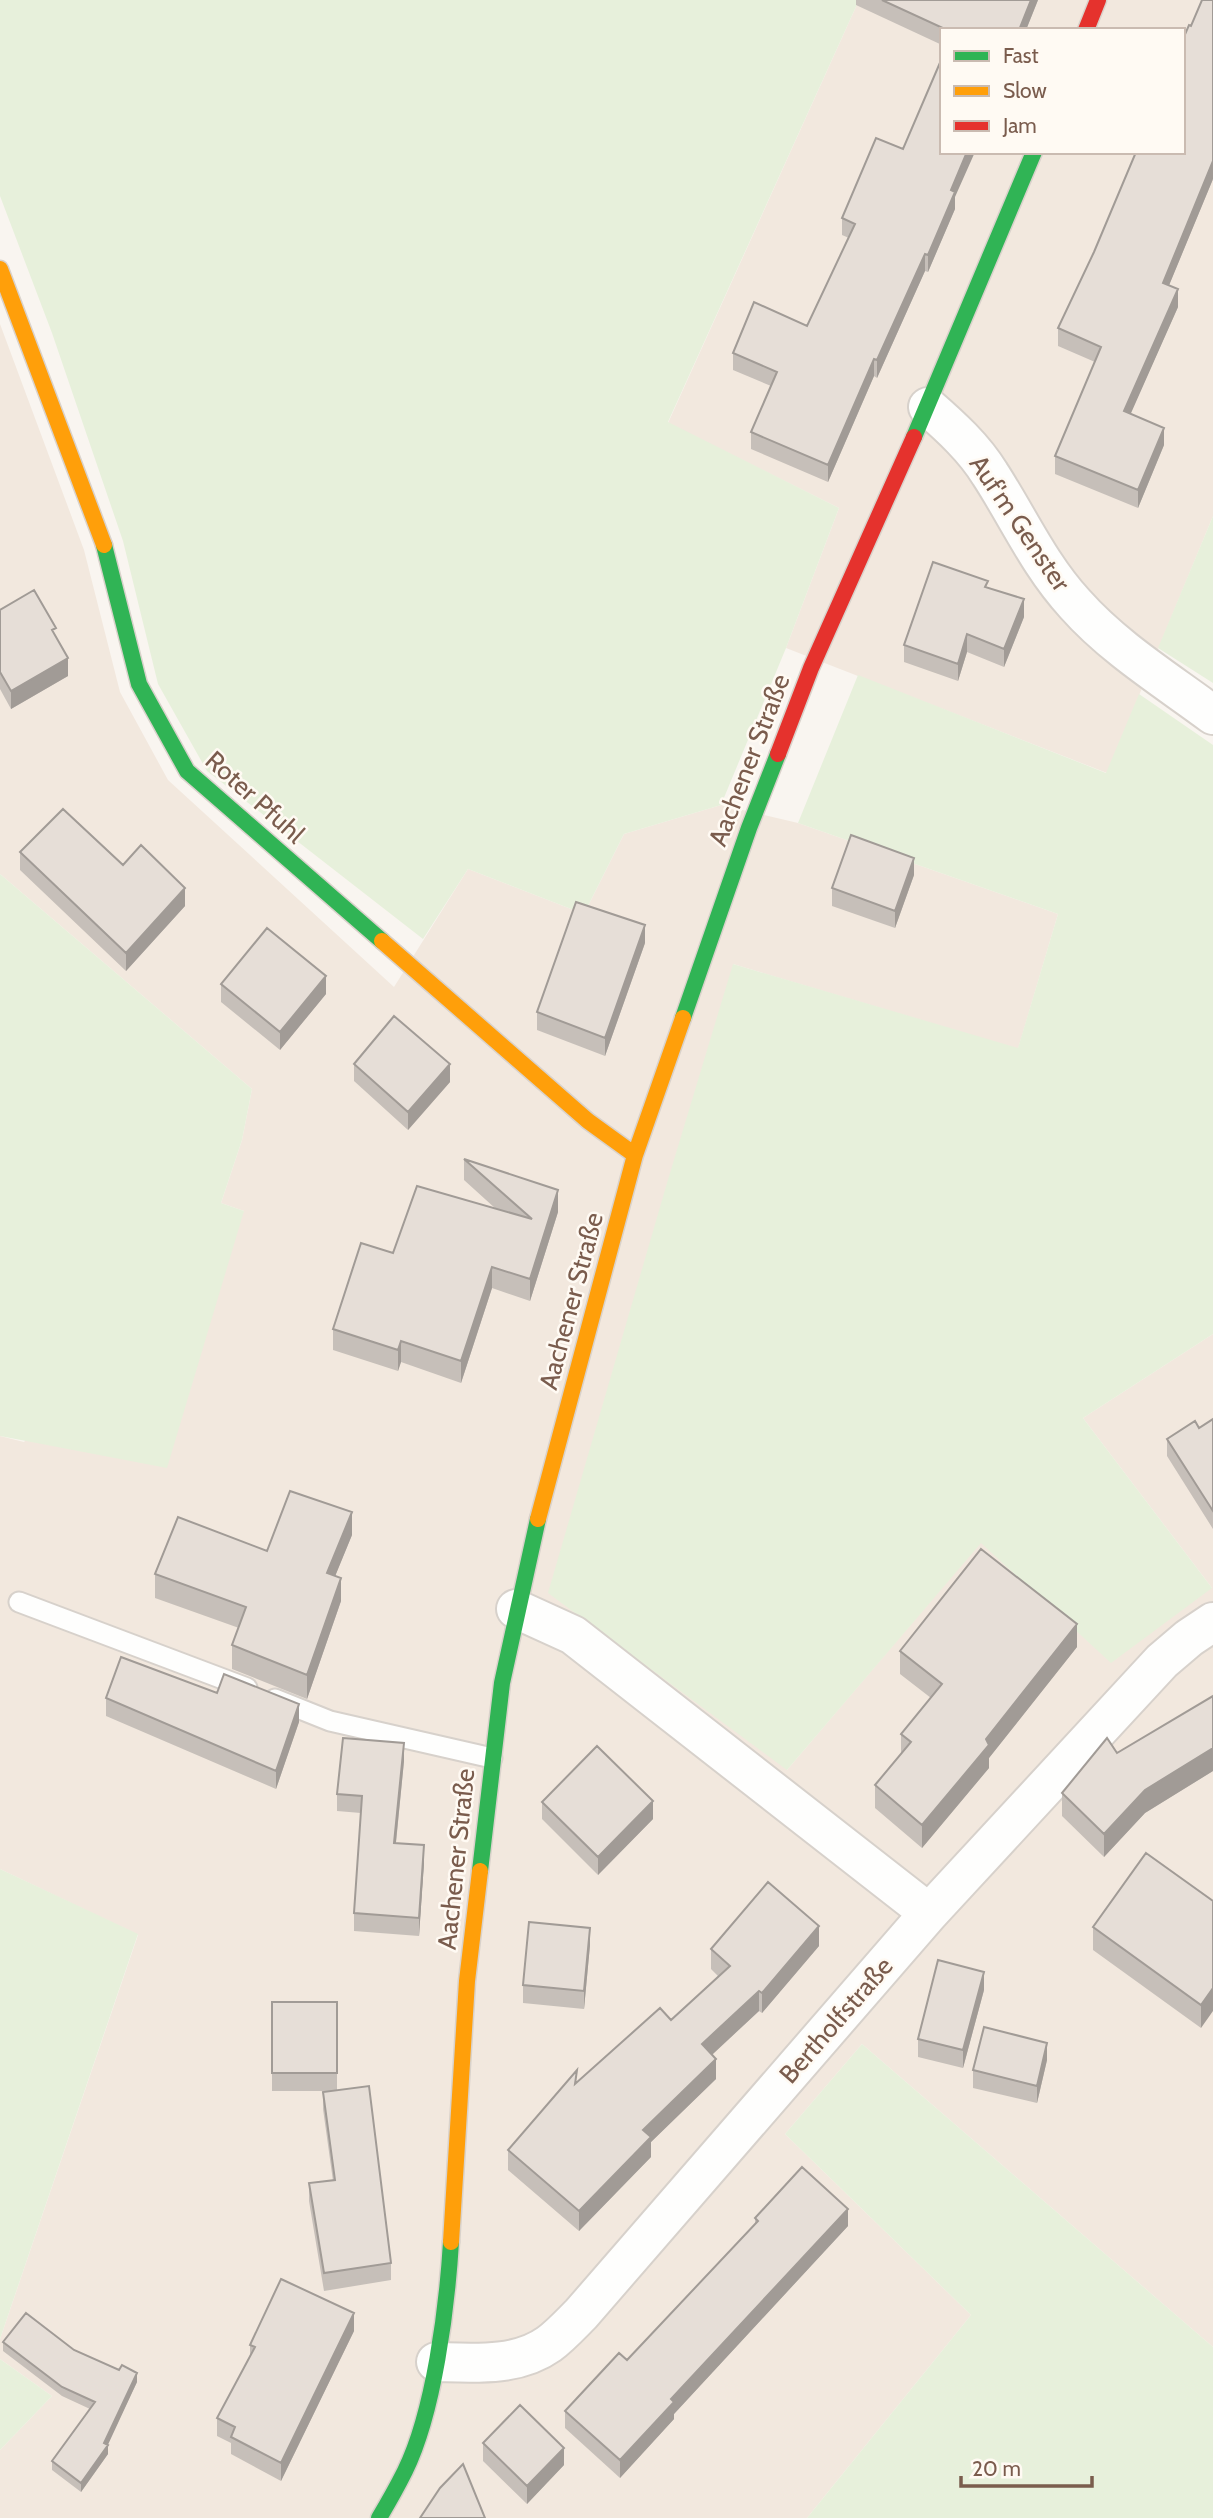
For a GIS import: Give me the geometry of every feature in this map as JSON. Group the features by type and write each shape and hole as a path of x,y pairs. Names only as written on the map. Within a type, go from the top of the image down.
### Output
{"street":[{"path":"1087,28 1098,0"},
{"name":"Aachener Straße","path":"379,2518 406,2470 422,2425 436,2362 450,2256 467,1981 502,1683 535,1530 635,1155 749,828 806,680 928,407 1033,154"},
{"name":"Roter Pfuhl","path":"0,269 103,541 139,684 187,771 588,1121 635,1155"},
{"name":"Auf'm Genster","path":"928,407 955,431 989,472 1040,559 1074,604 1111,639 1213,715"},
{"path":"516,1609 573,1635 929,1913"},
{"name":"Bertholfstraße","path":"436,2362 510,2361 547,2345 581,2314 929,1913 1162,1661 1213,1622"}],"lane":[{"path":"19,1602 330,1721 492,1758"}],"shaded area":[{"path":"859,0 1213,0 1213,516 1107,773 786,648 839,508 668,423"},
{"path":"0,324 84,550 120,692 168,780 394,987 468,869 584,914 624,834 721,805 798,823 1058,914 1018,1049 733,964 787,1770 981,1542 1212,1588 1083,1418 1213,1334 1213,2347 862,2044 785,2134 971,2315 807,2518 0,2518 0,2450 52,2396 0,2359 0,2339 138,1935 0,1869 0,1436 24,1442 244,1211 221,1203 242,1140 252,1089 0,874"}],"green space":[{"path":"0,0 859,0 668,422 839,508 786,648 721,805 624,834 584,914 468,869 423,939 207,771 158,684 123,541 52,333 0,196"},
{"path":"1213,516 1213,683 1158,648"},
{"path":"858,675 1106,773 1139,694 1213,745 1213,1334 1083,1418 1212,1588 1111,1663 981,1543 787,1770 548,1593 733,964 1018,1048 1058,914 798,823"},
{"path":"0,874 252,1089 242,1140 221,1203 244,1211 167,1468 0,1436"},
{"path":"0,1869 138,1934 0,2339"},
{"path":"862,2044 1213,2347 1213,2518 807,2518 971,2315 785,2134"},
{"path":"0,2359 52,2396 0,2450"}],"building":[{"path":"882,0 1031,0 1020,28 943,28"},
{"path":"1202,0 1213,0 1213,161 1163,283 1178,289 1124,411 1164,428 1138,490 1055,456 1101,347 1058,328 1094,252 1135,154 1185,154 1185,34 1189,25 1191,26"},
{"path":"940,63 940,154 966,154 951,190 955,192 928,255 925,254 877,360 874,359 828,465 751,432 777,372 733,353 754,302 807,326 855,224 842,218 876,138 903,149"},
{"path":"933,562 988,581 985,587 1024,599 1004,649 967,634 958,664 904,645"},
{"path":"34,590 56,628 52,630 68,658 11,691 0,672 0,610"},
{"path":"63,809 123,865 141,845 185,888 126,953 20,852"},
{"path":"851,835 914,858 895,911 832,888"},
{"path":"576,902 645,925 605,1038 537,1012"},
{"path":"267,928 326,976 280,1032 221,984"},
{"path":"394,1016 450,1064 408,1112 354,1064"},
{"path":"464,1159 558,1190 530,1279 492,1267 461,1361 401,1341 398,1350 333,1329 361,1243 393,1253 417,1186 532,1219"},
{"path":"1213,1419 1213,1511 1167,1439 1195,1421 1199,1428"},
{"path":"290,1491 352,1512 327,1573 341,1578 307,1675 232,1645 246,1607 155,1574 178,1517 267,1551"},
{"path":"981,1549 1077,1624 986,1739 989,1745 922,1825 875,1785 911,1742 901,1734 942,1684 900,1651"},
{"path":"121,1657 217,1693 224,1674 299,1704 276,1771 106,1698"},
{"path":"1213,1696 1213,1748 1145,1790 1104,1834 1062,1793 1107,1738 1117,1753"},
{"path":"343,1738 404,1743 394,1843 424,1845 419,1918 354,1913 362,1796 337,1794"},
{"path":"597,1746 653,1801 598,1857 542,1802"},
{"path":"1146,1853 1213,1901 1213,1988 1201,2005 1093,1927"},
{"path":"768,1882 819,1926 762,1993 759,1991 702,2044 716,2059 643,2130 651,2137 579,2211 508,2150 577,2070 575,2084 660,2008 671,2020 730,1966 711,1949"},
{"path":"529,1922 590,1928 584,1991 523,1985"},
{"path":"938,1960 984,1972 963,2050 918,2039"},
{"path":"272,2002 337,2002 337,2073 272,2073"},
{"path":"984,2027 1047,2043 1037,2086 973,2070"},
{"path":"369,2086 391,2263 324,2273 309,2183 335,2180 323,2092"},
{"path":"802,2167 848,2209 671,2399 674,2402 620,2460 565,2411 619,2353 627,2360 758,2221 755,2218"},
{"path":"281,2279 354,2313 281,2463 231,2437 235,2427 217,2418 255,2347 250,2345"},
{"path":"26,2313 74,2350 119,2370 122,2365 137,2373 104,2443 108,2445 81,2483 52,2461 95,2402 62,2387 3,2342"},
{"path":"520,2405 564,2448 527,2486 483,2443"},
{"path":"463,2464 485,2518 420,2518 440,2488"}],"traffic: fast":[{"path":"914,437 1033,154"},
{"path":"104,545 139,684 187,771 382,941"},
{"path":"683,1018 749,828 778,754"},
{"path":"480,1871 502,1683 538,1519"},
{"path":"379,2518 405,2471 424,2420 442,2328 451,2242"}],"traffic: slow":[{"path":"0,269 104,545"},
{"path":"382,941 588,1121 635,1155"},
{"path":"538,1519 635,1155 683,1018"},
{"path":"451,2242 467,1981 480,1871"}],"traffic: jam":[{"path":"1087,28 1098,0"},
{"path":"778,754 811,668 914,437"}]}
